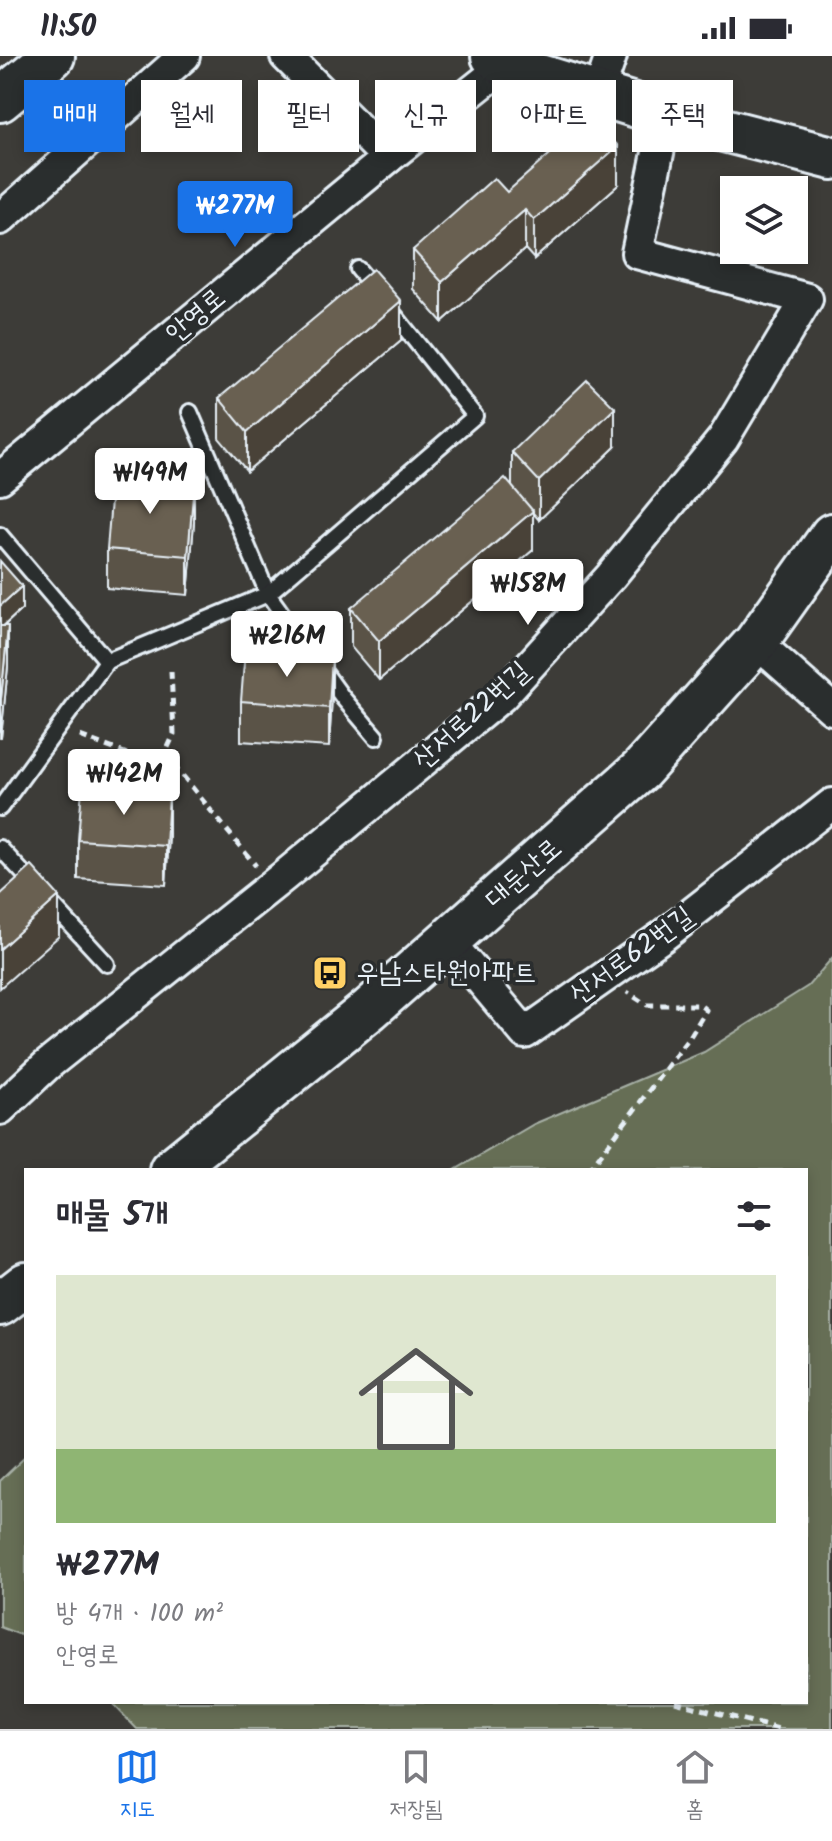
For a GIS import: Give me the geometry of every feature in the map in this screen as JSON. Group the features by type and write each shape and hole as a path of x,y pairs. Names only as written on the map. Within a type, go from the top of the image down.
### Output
{"main road":[{"path":"0,100 53,56"},
{"path":"499,61 605,75 632,93"},
{"path":"733,132 832,158"},
{"name":"대둔산로","path":"173,1168 370,1009 641,770 756,642 832,535"},
{"path":"0,1304 24,1286"}],"street":[{"path":"0,219 184,56"},
{"path":"286,56 388,158"},
{"name":"안영로","path":"0,478 388,158 499,61"},
{"name":"산서로22번길","path":"0,1109 46,1066 284,876 502,696 611,576 723,439 807,299 637,253 658,152"},
{"path":"756,642 832,709"},
{"name":"산서로62번길","path":"448,941 525,1033 663,936 832,804"}],"lane":[{"path":"0,808 107,661 268,594 475,416 358,269"},
{"path":"190,412 268,594 343,698 376,737"},
{"path":"0,535 107,661"},
{"path":"0,848 107,964"}],"path":[{"path":"80,736 145,761 165,754 174,734 171,671"},
{"path":"165,754 257,868"},
{"path":"591,1168 691,1035 706,1010 700,1005 647,1005 629,994 609,974"},
{"path":"683,1704 779,1729"}],"green space":[{"path":"832,958 832,1729 137,1729 113,1704 808,1704 808,1168 458,1168 534,1124 704,1052 808,986"},
{"path":"24,1458 24,1636 0,1627 0,1481"}],"building":[{"path":"552,152 611,152 534,220 525,210 442,282 413,250 494,178 507,192"},
{"path":"373,269 401,301 247,432 219,398"},
{"path":"587,380 615,408 539,481 512,452"},
{"path":"113,476 194,483 188,556 107,549"},
{"path":"505,478 533,511 379,641 351,608"},
{"path":"0,561 22,586 0,606"},
{"path":"0,626 8,626 1,699 0,699"},
{"path":"245,650 332,657 329,708 241,701"},
{"path":"82,788 169,795 166,846 78,840"},
{"path":"32,866 59,896 0,949 0,895"}],"place":[{"name":"우남스타원아파트","path":"330,973"}]}
